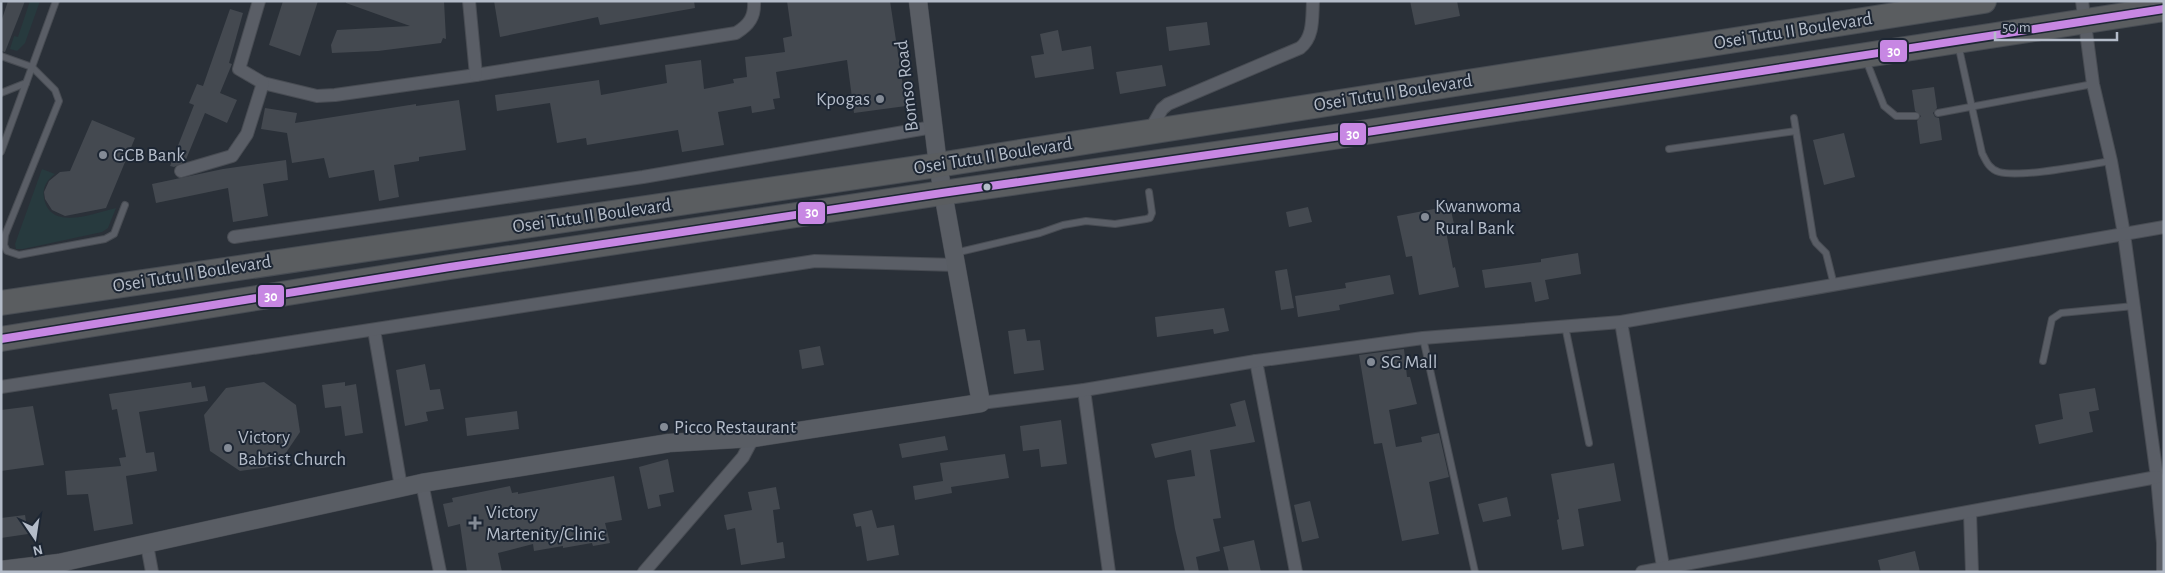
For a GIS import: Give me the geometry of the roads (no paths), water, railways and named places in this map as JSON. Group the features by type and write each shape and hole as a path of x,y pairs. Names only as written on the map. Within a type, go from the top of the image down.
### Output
{"highway":[{"name":"Osei Tutu II Boulevard","path":"1,303 938,165 1984,1"},
{"name":"Osei Tutu II Boulevard","path":"1,339 286,292 942,193 1342,136 1957,40 2083,11 2164,9"}],"street":[{"path":"259,1 239,67 241,72 263,83 317,96 476,75 736,33 747,26 755,13 754,1"},
{"path":"468,1 476,75"},
{"name":"Bomso Road","path":"918,1 942,193 981,403"},
{"path":"1148,132 1162,109 1168,104 1300,48 1307,43 1311,31 1313,1"},
{"path":"2083,11 2093,84 2111,161 2124,234 2158,477 2163,543 2163,572"},
{"path":"181,171 232,156 247,134 263,83"},
{"path":"234,237 643,177 933,127"},
{"path":"1,570 59,563 147,545 422,483 668,443 753,438 981,403 1084,390 1256,361 1423,338 1621,322 2164,227"},
{"path":"1,387 815,261 955,259"},
{"path":"1621,322 1664,570"},
{"path":"374,330 401,487"},
{"path":"1256,361 1296,572"},
{"path":"1084,390 1107,571"},
{"path":"644,572 743,457 753,438"},
{"path":"1642,572 1664,570 2158,477"},
{"path":"422,483 440,572"},
{"path":"1970,513 1972,572"},
{"path":"147,545 152,572"}],"lane":[{"path":"1,152 56,1"},
{"path":"1957,40 1982,153 1988,166 1998,172 2020,173 2111,161"},
{"path":"1863,54 1884,106 1896,116 1916,116"},
{"path":"1,56 32,67 55,90 59,101 5,235 4,245 7,251 19,255 105,239 114,234 125,205"},
{"path":"1,93 26,83"},
{"path":"1938,113 2093,84"},
{"path":"1794,118 1814,237 1816,243 1826,253 1834,285"},
{"path":"1669,149 1796,132"},
{"path":"955,259 1071,224 1086,221 1115,224 1150,218 1152,213 1149,192"},
{"path":"2043,362 2052,319 2061,313 2134,306"},
{"path":"1565,326 1589,443"},
{"path":"1423,338 1476,572"}],"place":[{"name":"Kpogas","path":"880,99"},
{"name":"GCB Bank","path":"103,155"},
{"name":"Kwanwoma Rural Bank","path":"1425,217"},
{"name":"SG Mall","path":"1371,362"},
{"name":"Picco Restaurant","path":"664,427"},
{"name":"Victory Babtist Church","path":"228,448"},
{"name":"Victory Martenity/Clinic","path":"475,523"}]}
